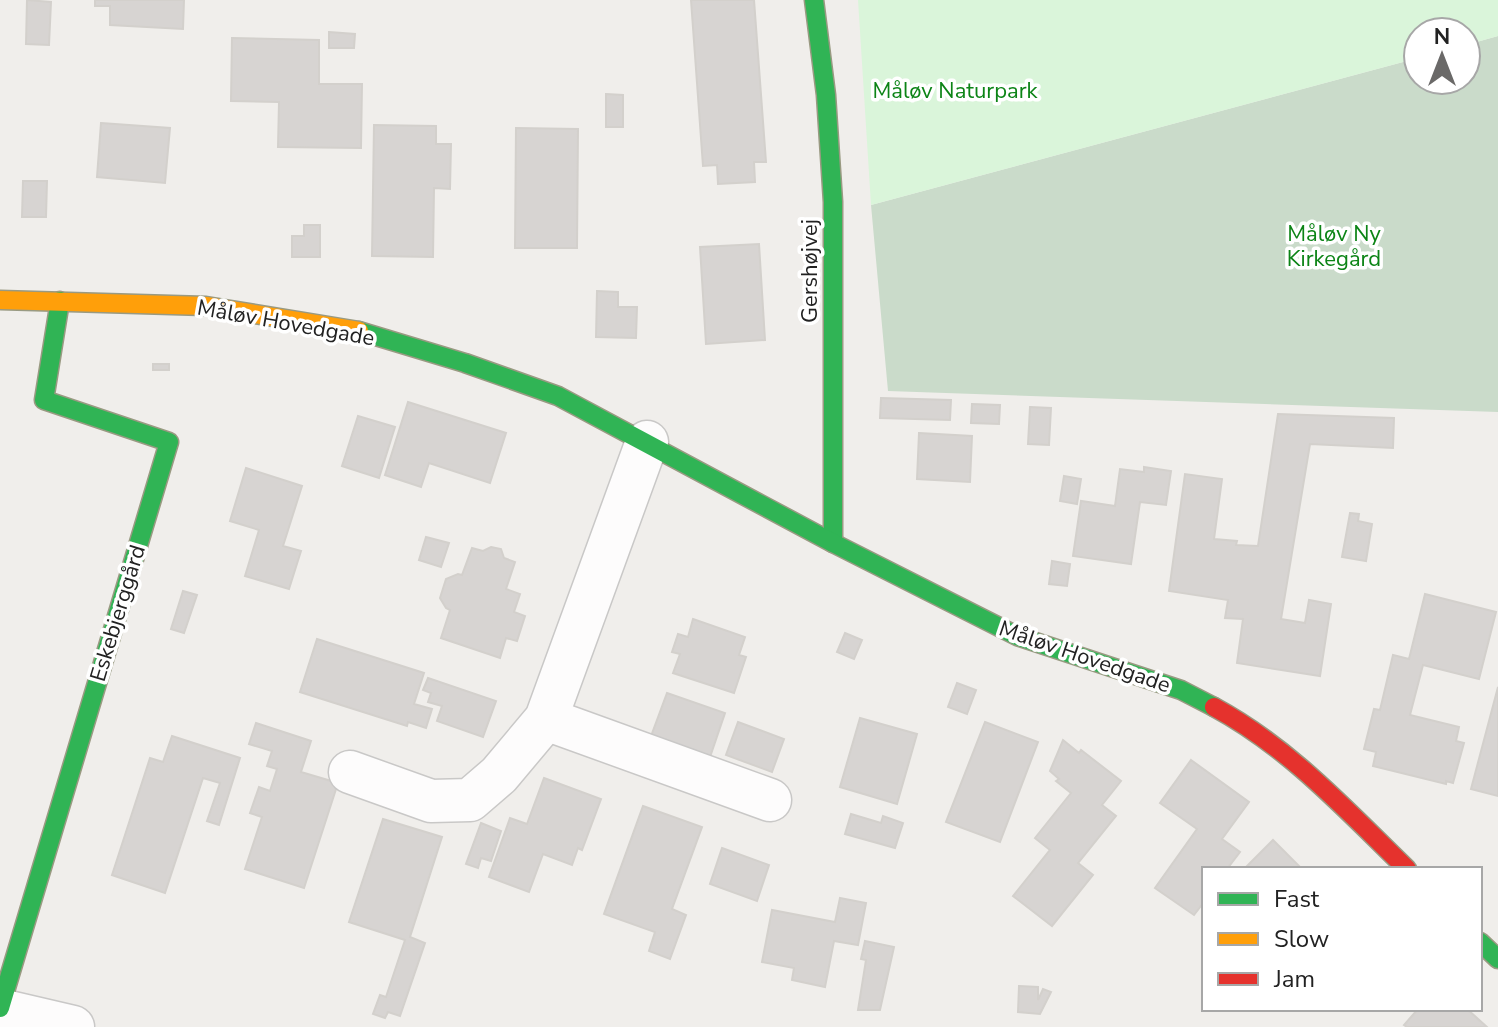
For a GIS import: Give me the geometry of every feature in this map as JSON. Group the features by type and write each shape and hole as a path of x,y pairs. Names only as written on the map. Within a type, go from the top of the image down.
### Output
{"street":[{"name":"Gershøjvej","path":"814,0 826,84 834,195 831,245 834,277 833,543"},
{"name":"Måløv Hovedgade","path":"0,300 206,306 348,328 465,363 558,396 833,543 1017,636 1181,690 1245,724 1297,762 1405,867"},
{"name":"Eskebjerggård","path":"60,301 44,400 169,442 0,1009 73,1027"},
{"path":"350,772 431,801 470,800 499,775 546,719 647,442"},
{"path":"546,719 770,800"},
{"path":"1482,944 1498,959"}],"green space":[{"name":"Måløv Naturpark","path":"858,0 1498,0 1498,36 1482,40 1482,16 1402,16 1402,62 871,205"},
{"name":"Måløv Ny Kirkegård","path":"1498,36 1498,412 888,391 871,205 1402,62 1402,96 1482,96 1482,40"}],"building":[{"path":"27,0 51,2 49,45 26,44"},
{"path":"95,0 184,0 183,29 110,25 110,6 95,6"},
{"path":"691,0 754,0 766,162 754,162 755,182 718,184 717,165 703,166"},
{"path":"329,32 355,34 354,48 329,48"},
{"path":"232,38 319,40 319,84 362,84 361,148 278,147 279,102 231,101"},
{"path":"606,94 623,95 623,127 606,127"},
{"path":"101,123 170,128 165,183 97,177"},
{"path":"374,125 436,126 436,144 451,144 450,189 434,188 433,257 372,256"},
{"path":"516,128 578,129 577,248 515,248"},
{"path":"23,181 47,181 46,217 22,217"},
{"path":"304,225 320,225 320,257 292,257 292,236 304,236"},
{"path":"759,244 765,340 706,344 700,247"},
{"path":"597,291 618,292 618,307 637,307 636,338 596,337"},
{"path":"153,364 169,364 169,370 153,370"},
{"path":"881,398 951,400 950,420 880,418"},
{"path":"408,402 506,433 490,483 429,463 421,487 385,475"},
{"path":"972,404 1000,405 999,424 971,423"},
{"path":"1030,407 1051,408 1049,445 1028,444"},
{"path":"1278,414 1394,418 1393,448 1310,444 1281,619 1305,623 1309,600 1331,604 1320,676 1237,663 1243,619 1225,618 1228,600 1169,591 1185,474 1222,479 1214,539 1237,541 1236,545 1258,546"},
{"path":"358,416 395,427 379,478 342,466"},
{"path":"919,433 972,436 970,482 917,479"},
{"path":"1144,467 1171,471 1166,505 1140,502 1131,564 1073,556 1081,501 1115,506 1120,469 1144,472"},
{"path":"246,468 302,486 283,546 301,551 289,589 245,576 259,530 230,521"},
{"path":"1064,476 1081,479 1077,504 1060,501"},
{"path":"1350,513 1359,514 1358,521 1372,524 1366,561 1342,557"},
{"path":"426,537 449,543 441,567 419,560"},
{"path":"491,547 501,549 504,558 515,562 506,589 520,594 514,612 525,616 517,641 506,638 500,658 441,638 450,610 440,598 446,579 462,575 472,548 483,551"},
{"path":"1052,561 1070,564 1067,586 1049,584"},
{"path":"183,591 197,595 184,633 171,629"},
{"path":"1425,594 1496,612 1479,679 1423,665 1410,715 1459,727 1456,741 1464,743 1453,783 1446,781 1446,784 1373,766 1376,752 1364,749 1374,709 1380,710 1393,655 1409,659"},
{"path":"693,619 745,637 739,655 746,657 734,693 673,673 680,654 672,652 678,634 688,637"},
{"path":"845,633 862,640 854,659 837,652"},
{"path":"317,639 424,673 414,704 432,709 426,728 408,722 407,726 300,692"},
{"path":"428,678 496,701 483,737 437,721 442,706 428,702 431,693 423,690"},
{"path":"957,683 976,690 967,714 948,707"},
{"path":"1498,687 1498,796 1471,789"},
{"path":"667,693 725,713 709,760 650,739"},
{"path":"860,718 917,734 897,804 840,787"},
{"path":"738,722 784,739 772,772 726,755"},
{"path":"985,722 1038,742 1000,842 946,822"},
{"path":"256,723 311,741 301,772 338,783 304,888 245,869 262,817 250,813 259,787 270,791 277,769 267,766 272,751 249,744"},
{"path":"172,736 240,758 219,825 207,821 220,783 203,778 165,893 112,875 150,758 163,762"},
{"path":"1063,740 1121,781 1102,805 1116,816 1078,863 1093,875 1052,926 1013,896 1050,850 1035,838 1071,793 1056,781 1059,779 1050,771"},
{"path":"1191,760 1249,802 1222,839 1240,852 1229,867 1202,867 1202,905 1194,915 1155,888 1197,829 1160,803"},
{"path":"544,778 601,799 582,850 578,848 572,865 543,854 529,892 489,877 510,818 527,824"},
{"path":"643,806 702,827 672,909 686,915 670,959 649,951 655,932 604,914"},
{"path":"851,814 881,823 883,816 903,823 895,848 845,834"},
{"path":"383,819 442,837 410,937 425,943 400,1016 388,1012 385,1018 373,1014 380,995 386,997 405,940 349,922"},
{"path":"481,823 501,831 491,861 481,858 478,868 466,864"},
{"path":"1273,840 1300,867 1246,867"},
{"path":"722,848 769,865 757,901 710,884"},
{"path":"840,898 866,903 858,945 834,941 825,987 792,980 794,968 762,962 772,910 835,922"},
{"path":"865,941 894,947 880,1010 858,1010 866,960 861,959"},
{"path":"1019,986 1038,987 1038,1000 1043,989 1051,992 1040,1014 1018,1012"},
{"path":"1416,1011 1469,1011 1487,1027 1407,1027 1404,1025"}],"traffic: fast":[{"path":"814,0 826,95 833,202 833,543"},
{"path":"0,1008 169,442 44,400 60,301"},
{"path":"359,331 465,363 558,396 833,543 1017,636 1181,690 1214,707"},
{"path":"1482,944 1498,959"}],"traffic: slow":[{"path":"0,300 206,306 359,331"}],"traffic: jam":[{"path":"1214,707 1242,723 1292,761 1405,867"}]}
